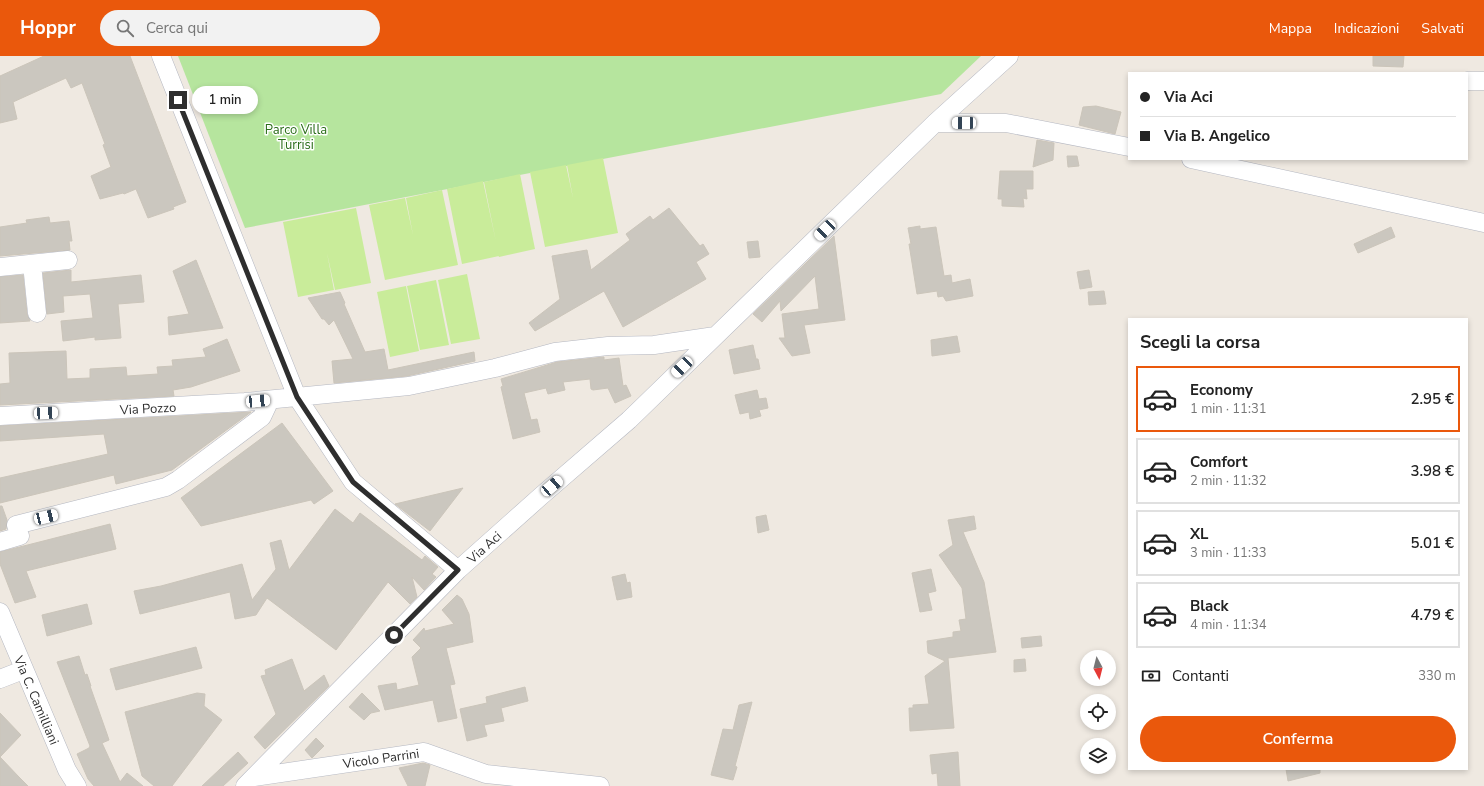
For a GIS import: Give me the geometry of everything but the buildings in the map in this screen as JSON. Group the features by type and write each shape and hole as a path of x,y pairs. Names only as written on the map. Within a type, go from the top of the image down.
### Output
{"street":[{"path":"161,56 297,397 353,482 458,570"},
{"name":"Via Aci","path":"250,781 458,570 540,496 629,420 935,124 1010,56"},
{"path":"1468,81 1484,82"},
{"path":"935,124 1006,123 1128,147"},
{"path":"1196,160 1484,223"},
{"path":"0,267 68,260"},
{"path":"32,264 37,312"},
{"name":"Via Pozzo","path":"0,416 270,400 409,386 495,368 555,352 578,348 654,345 715,336"},
{"path":"0,542 20,536 16,525 166,487 178,480 262,417 270,400"},
{"name":"Via C. Camilliani","path":"0,612 67,770 77,786"},
{"path":"0,679 24,670"},
{"name":"Vicolo Parrini","path":"250,781 424,752 486,774 600,786"}],"green space":[{"name":"Parco Villa Turrisi","path":"178,56 981,56 941,94 245,228"},
{"path":"603,158 618,233 545,247 530,172 566,165 573,198 567,165"},
{"path":"520,174 535,249 499,257 484,182"},
{"path":"483,181 499,256 462,264 447,189"},
{"path":"442,190 458,265 385,280 369,205 405,198 413,235 406,198"},
{"path":"356,208 371,283 335,290 327,253 334,290 298,297 283,222"},
{"path":"467,274 480,339 451,344 438,280"},
{"path":"436,280 449,345 420,350 407,286"},
{"path":"406,286 419,351 390,357 377,292"}],"route":[{"path":"178,100 297,397 353,482 458,570 394,635"}]}
